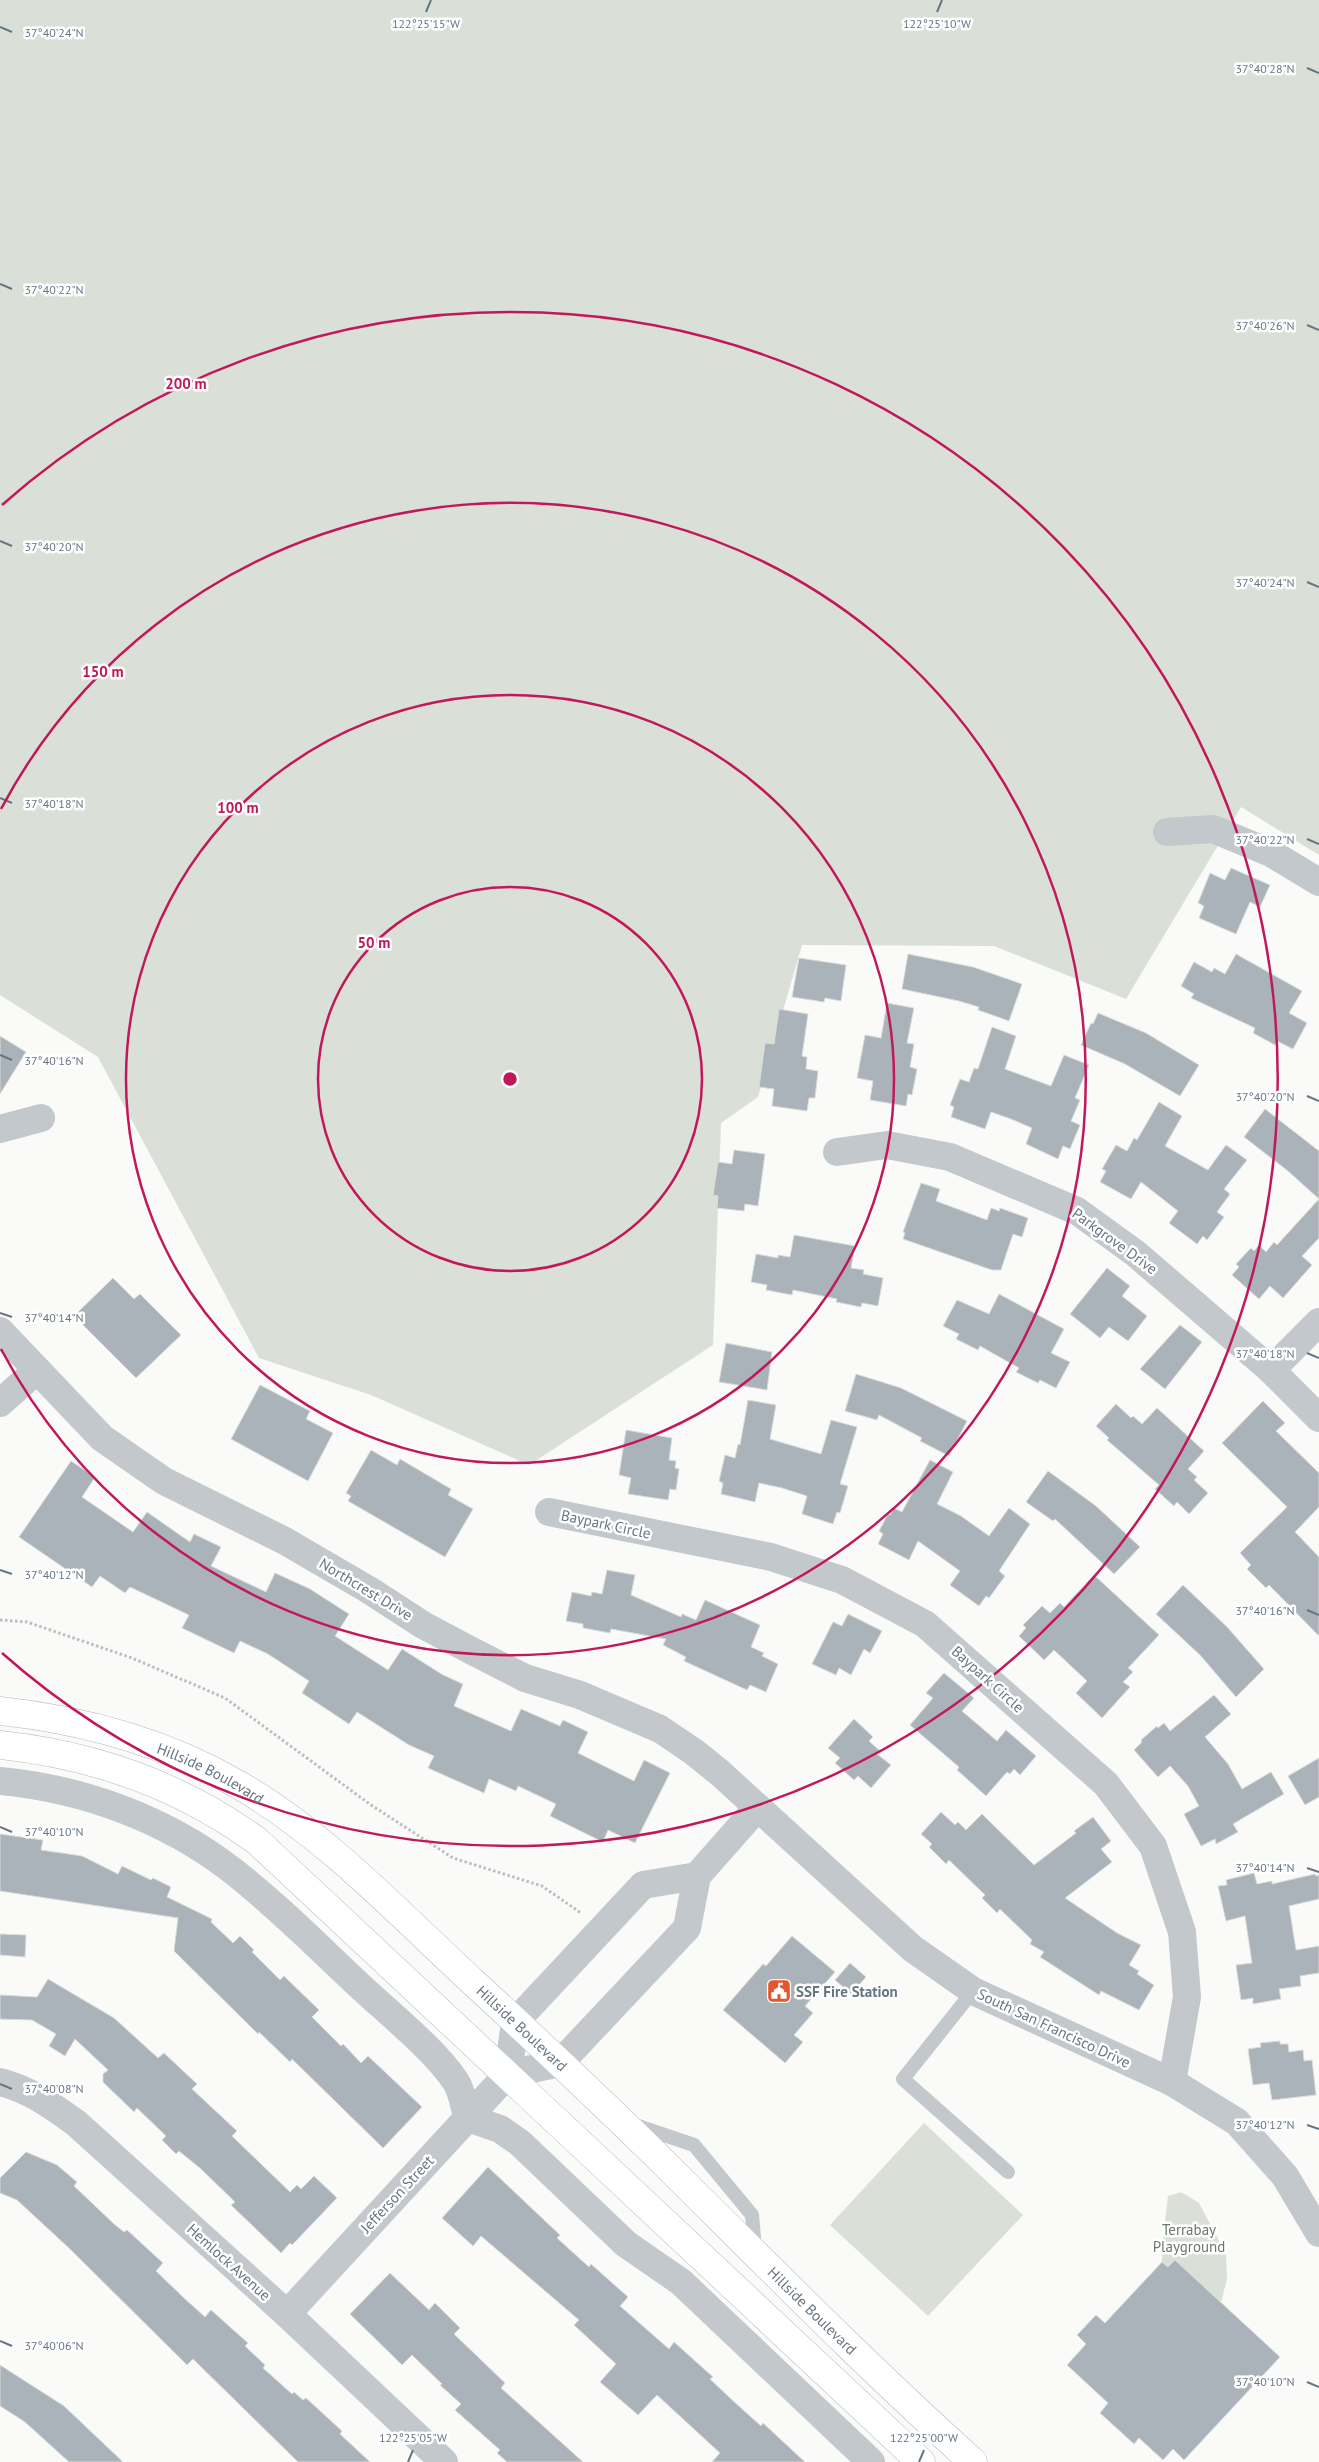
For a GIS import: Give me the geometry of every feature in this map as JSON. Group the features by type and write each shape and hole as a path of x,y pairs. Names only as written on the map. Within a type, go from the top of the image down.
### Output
{"main road":[{"name":"Hillside Boulevard","path":"0,1711 80,1723 135,1738 196,1762 261,1798 328,1848 619,2119 756,2255 973,2462"},
{"name":"Hillside Boulevard","path":"0,1745 81,1758 134,1774 186,1796 234,1824 279,1860 921,2462"}],"street":[{"path":"1167,832 1213,829 1271,853 1319,882"},
{"path":"0,1129 41,1118"},
{"name":"Parkgrove Drive","path":"837,1152 887,1145 950,1157 1077,1211 1135,1253 1271,1370 1319,1418"},
{"path":"1271,1370 1319,1322"},
{"name":"Northcrest Drive","path":"0,1331 102,1438 164,1481 285,1541 369,1590 423,1625 481,1656 525,1678 580,1695 660,1729 694,1752 757,1808"},
{"path":"0,1403 37,1370"},
{"name":"Baypark Circle","path":"549,1512 771,1557 842,1580 925,1624 1106,1784 1153,1846 1182,1932 1188,1997 1172,2082"},
{"path":"0,1781 51,1788 87,1796 119,1807 179,1836 232,1870 285,1916 428,2051 456,2082 468,2118 500,2129 520,2142 626,2244 681,2282 872,2462"},
{"path":"697,1876 643,1885 516,2022 508,2074 560,2063 687,1928 697,1876 757,1808"},
{"name":"South San Francisco Drive","path":"757,1808 913,1949 973,1991 1172,2082 1237,2122 1285,2176 1319,2232"},
{"name":"Jefferson Street","path":"287,2314 508,2074"},
{"name":"Hemlock Avenue","path":"0,2082 15,2086 46,2102 76,2123 287,2314 444,2462"}],"lane":[{"path":"973,1991 903,2079 1008,2172"}],"path":[{"path":"0,1620 27,1622 132,1658 225,1698 371,1805 454,1858 542,1886 602,1928"}],"green space":[{"path":"0,0 1319,0 1319,855 1241,807 1126,999 994,946 802,945 758,1097 721,1123 713,1345 529,1465 371,1395 259,1358 98,1057 0,995"},
{"path":"924,2123 1023,2215 928,2316 830,2225"},
{"name":"Terrabay Playground","path":"1181,2192 1199,2203 1226,2254 1227,2279 1221,2302 1175,2260 1168,2267 1162,2262 1162,2245 1168,2196"}],"building":[{"path":"1231,868 1270,885 1260,907 1250,902 1236,934 1199,918 1204,906 1198,903 1210,873 1225,880"},
{"path":"908,954 973,967 1022,984 1009,1021 978,1010 979,1007 959,1001 902,989"},
{"path":"1236,954 1302,991 1289,1013 1307,1023 1293,1049 1277,1041 1275,1045 1253,1033 1255,1028 1191,998 1194,994 1181,986 1194,962 1212,972 1214,968 1225,974"},
{"path":"799,958 846,965 841,1001 825,998 824,1002 792,997"},
{"path":"887,1003 914,1008 907,1043 914,1044 910,1067 917,1069 912,1095 908,1094 906,1106 870,1100 873,1081 857,1078 865,1035 881,1038"},
{"path":"779,1009 808,1014 802,1056 807,1057 806,1069 818,1071 815,1098 809,1098 807,1111 772,1106 774,1089 759,1087 765,1043 774,1044"},
{"path":"1098,1013 1146,1033 1199,1065 1180,1096 1125,1064 1081,1045"},
{"path":"992,1027 1016,1036 1005,1069 1051,1086 1064,1055 1089,1065 1075,1098 1080,1100 1071,1121 1080,1125 1070,1149 1063,1146 1058,1159 1026,1144 1032,1128 1011,1119 991,1112 985,1129 951,1117 954,1107 950,1105 960,1079 969,1082 974,1068 978,1069"},
{"path":"0,1036 26,1052 0,1094"},
{"path":"1159,1102 1182,1116 1165,1146 1208,1170 1226,1145 1247,1160 1224,1189 1230,1194 1217,1212 1224,1217 1207,1240 1203,1236 1197,1244 1169,1223 1178,1211 1141,1182 1131,1199 1100,1182 1106,1171 1102,1169 1116,1145 1127,1151 1134,1138 1137,1140"},
{"path":"1265,1109 1319,1151 1319,1199 1288,1171 1244,1137"},
{"path":"734,1150 765,1154 758,1206 745,1204 744,1211 717,1208 718,1196 713,1195 718,1162 732,1164"},
{"path":"921,1183 940,1189 936,1201 987,1220 991,1208 999,1211 1000,1208 1028,1218 1022,1237 1013,1234 1001,1270 992,1270 903,1239 905,1233 903,1232"},
{"path":"1319,1199 1319,1238 1302,1256 1312,1265 1283,1298 1270,1286 1259,1299 1232,1275 1239,1267 1236,1264 1251,1248 1254,1251 1259,1245 1266,1252 1274,1242 1277,1245"},
{"path":"794,1235 855,1246 851,1268 864,1270 863,1274 883,1278 878,1306 862,1303 861,1307 836,1302 837,1299 793,1290 792,1295 766,1290 767,1285 751,1282 756,1254 778,1258 778,1255 790,1257"},
{"path":"1107,1268 1130,1286 1122,1296 1147,1316 1128,1341 1109,1327 1100,1338 1070,1314"},
{"path":"113,1278 134,1299 140,1294 181,1335 136,1378 74,1316"},
{"path":"999,1294 1064,1329 1051,1353 1070,1362 1056,1388 1040,1380 1038,1383 1016,1372 1019,1368 980,1346 978,1350 956,1339 959,1334 943,1326 957,1300 989,1314"},
{"path":"1180,1325 1202,1342 1165,1389 1140,1369"},
{"path":"726,1343 772,1352 767,1390 719,1382"},
{"path":"856,1374 901,1388 967,1421 949,1456 920,1441 922,1438 879,1415 877,1420 845,1411"},
{"path":"260,1385 310,1411 306,1419 333,1433 308,1481 231,1439"},
{"path":"748,1400 776,1405 770,1439 821,1454 831,1420 857,1427 840,1484 848,1486 840,1513 837,1512 833,1524 802,1514 807,1496 782,1488 759,1483 755,1502 721,1494 723,1483 719,1481 725,1455 735,1458 738,1444 740,1445"},
{"path":"1263,1401 1285,1423 1276,1431 1319,1473 1319,1507 1295,1532 1319,1557 1319,1636 1269,1585 1266,1588 1247,1569 1251,1565 1240,1553 1287,1507 1222,1443"},
{"path":"1116,1404 1131,1418 1133,1416 1142,1424 1157,1408 1204,1451 1188,1469 1197,1477 1194,1480 1208,1493 1189,1514 1177,1502 1174,1506 1155,1489 1159,1485 1107,1440 1109,1438 1096,1426"},
{"path":"626,1430 672,1438 669,1460 676,1461 675,1468 679,1469 676,1490 670,1489 668,1500 628,1494 631,1478 619,1475"},
{"path":"371,1450 397,1465 400,1459 451,1489 448,1495 473,1509 445,1557 348,1501 351,1496 346,1493"},
{"path":"930,1460 953,1472 937,1504 961,1516 989,1536 1009,1508 1030,1524 999,1571 1005,1576 989,1598 986,1596 979,1606 950,1585 960,1571 918,1541 909,1560 878,1544 883,1534 879,1531 888,1514 890,1515 894,1508 902,1512"},
{"path":"71,1461 95,1477 82,1497 133,1532 147,1512 190,1542 194,1534 221,1547 211,1566 266,1592 275,1573 310,1589 349,1614 335,1636 388,1670 402,1649 443,1675 463,1684 454,1706 511,1731 521,1709 560,1726 563,1720 588,1732 578,1753 634,1781 644,1760 670,1773 635,1843 608,1830 603,1842 550,1816 556,1804 518,1786 516,1791 489,1779 484,1793 428,1768 434,1756 409,1745 357,1712 349,1724 302,1693 309,1681 268,1654 240,1641 234,1653 182,1628 189,1615 130,1587 125,1593 100,1576 92,1587 19,1537"},
{"path":"1048,1471 1096,1506 1140,1547 1114,1574 1055,1519 1053,1521 1026,1502"},
{"path":"607,1570 635,1575 631,1595 681,1617 682,1614 696,1620 705,1600 760,1625 751,1647 764,1653 762,1656 778,1664 766,1692 750,1685 747,1690 684,1661 686,1657 663,1645 666,1639 611,1629 610,1633 583,1628 583,1624 566,1621 572,1592 591,1596 592,1592 602,1594"},
{"path":"1094,1575 1159,1635 1128,1668 1133,1672 1123,1682 1130,1687 1102,1718 1076,1693 1087,1681 1054,1650 1044,1660 1019,1636 1026,1628 1023,1625 1042,1606 1050,1613 1060,1603 1064,1607"},
{"path":"1183,1585 1227,1627 1264,1669 1236,1697 1200,1655 1156,1614"},
{"path":"848,1614 882,1631 870,1653 864,1649 851,1675 839,1668 836,1675 812,1664 833,1622 842,1626"},
{"path":"944,1673 974,1698 962,1711 997,1741 1006,1730 1036,1756 1020,1775 1014,1769 1010,1774 1007,1772 986,1796 957,1770 959,1767 910,1725 933,1698 926,1693"},
{"path":"1214,1695 1231,1714 1205,1737 1228,1764 1242,1789 1271,1772 1284,1794 1233,1824 1238,1832 1216,1844 1215,1839 1201,1846 1184,1814 1199,1806 1188,1786 1170,1766 1158,1777 1134,1750 1142,1742 1141,1740 1157,1726 1158,1728 1164,1723 1170,1731"},
{"path":"854,1719 873,1737 869,1741 880,1751 877,1754 891,1765 871,1788 858,1776 854,1780 835,1763 840,1758 828,1748"},
{"path":"1319,1758 1319,1797 1305,1805 1288,1776"},
{"path":"941,1812 955,1825 958,1822 966,1830 982,1814 1034,1865 1076,1833 1074,1831 1093,1817 1111,1841 1101,1849 1112,1862 1065,1898 1117,1933 1141,1945 1129,1965 1139,1971 1137,1974 1154,1985 1139,2010 1101,1991 1099,1995 1040,1957 1044,1952 1030,1944 1032,1940 1000,1909 997,1913 982,1898 985,1895 949,1860 946,1864 929,1847 932,1844 921,1834"},
{"path":"0,1834 43,1840 41,1850 82,1856 118,1874 122,1866 171,1887 167,1897 212,1919 211,1922 233,1943 240,1936 254,1950 252,1952 280,1980 284,1976 319,2010 312,2017 341,2046 343,2044 361,2063 368,2056 422,2107 383,2148 292,2059 290,2062 259,2032 258,2034 174,1951 178,1918 0,1891"},
{"path":"1254,1873 1257,1884 1272,1881 1272,1884 1315,1874 1316,1876 1319,1875 1319,1899 1289,1906 1296,1950 1319,1946 1319,1973 1300,1976 1301,1986 1279,1989 1281,1999 1253,2004 1253,1998 1241,2000 1236,1965 1252,1963 1245,1916 1226,1921 1218,1886 1227,1885 1226,1880"},
{"path":"0,1934 26,1935 25,1957 0,1955"},
{"name":"SSF Fire Station","path":"792,1936 835,1972 805,2006 813,2013 794,2035 803,2042 785,2063 723,2010 763,1964 766,1966"},
{"path":"850,1963 866,1977 851,1994 835,1980"},
{"path":"48,1979 114,2018 158,2058 164,2053 197,2084 192,2089 237,2131 232,2136 290,2192 297,2185 301,2189 314,2176 337,2198 292,2245 290,2243 281,2253 231,2205 235,2202 201,2169 179,2151 176,2154 162,2140 166,2136 137,2108 134,2112 103,2082 103,2074 108,2070 75,2039 65,2056 49,2046 56,2034 32,2020 0,2019 0,1995 37,1997"},
{"path":"1280,2041 1280,2044 1288,2044 1289,2052 1303,2050 1304,2061 1312,2060 1316,2095 1272,2100 1269,2083 1253,2085 1248,2049 1261,2047 1260,2043"},
{"path":"26,2152 57,2165 77,2182 74,2186 114,2224 124,2232 127,2230 163,2263 156,2271 184,2298 205,2317 211,2310 248,2343 245,2346 265,2365 263,2368 292,2394 294,2392 303,2400 306,2398 342,2431 340,2434 370,2462 298,2462 193,2359 187,2365 70,2249 17,2200 0,2193 0,2178"},
{"path":"488,2167 560,2235 557,2238 589,2267 591,2264 628,2297 620,2306 669,2349 674,2342 713,2377 710,2379 731,2399 761,2426 763,2423 805,2462 712,2462 720,2453 657,2395 638,2415 600,2382 616,2364 574,2325 579,2320 481,2236 473,2246 442,2218"},
{"path":"1175,2260 1280,2357 1184,2460 1173,2449 1163,2460 1139,2438 1134,2444 1100,2413 1108,2403 1067,2365 1086,2344 1077,2335 1096,2315 1105,2323 1162,2262 1168,2267"},
{"path":"390,2273 429,2310 435,2303 460,2328 454,2334 505,2383 501,2388 583,2462 507,2462 497,2453 500,2450 455,2410 461,2404 412,2355 402,2365 350,2314"},
{"path":"0,2365 64,2406 123,2462 69,2462 25,2422 0,2406"}],"place":[{"name":"SSF Fire Station","path":"779,1991"}]}
